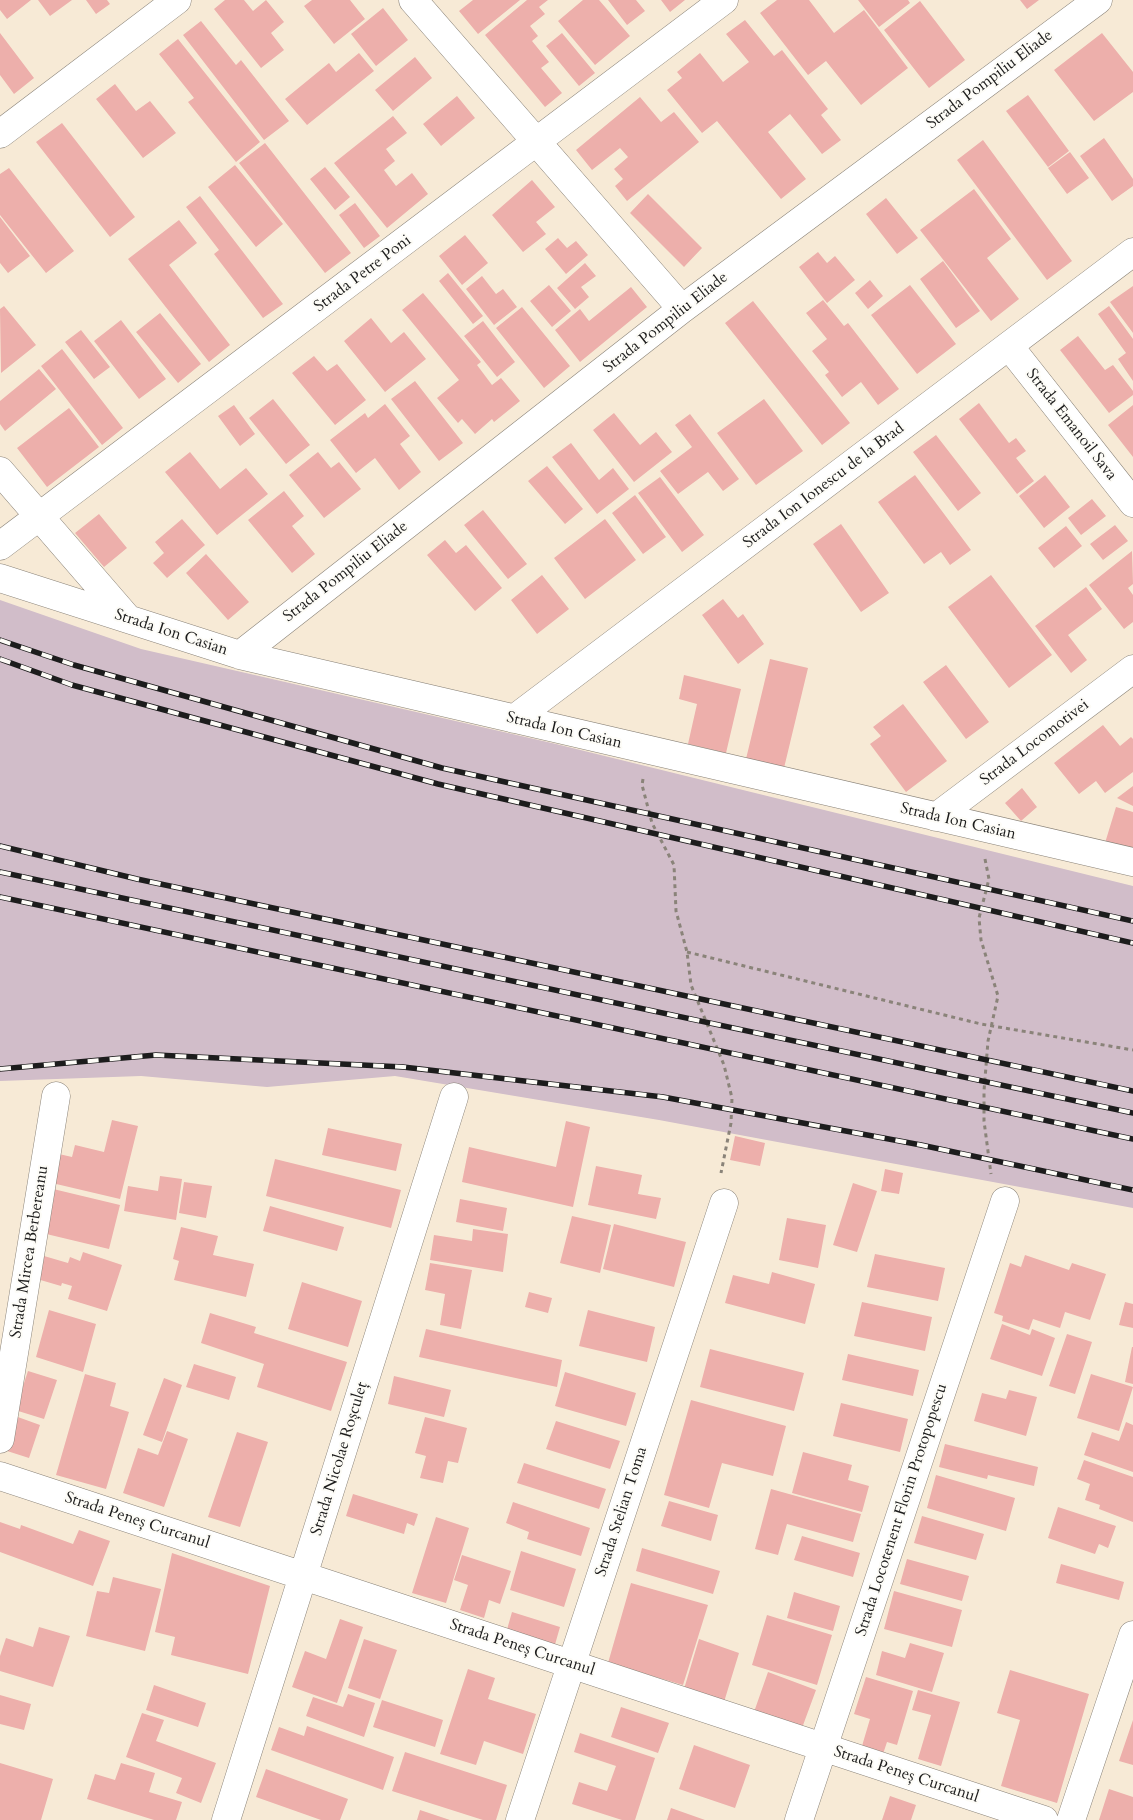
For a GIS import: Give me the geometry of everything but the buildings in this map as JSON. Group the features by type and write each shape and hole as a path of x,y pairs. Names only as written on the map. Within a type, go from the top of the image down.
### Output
{"street":[{"path":"0,134 176,0"},
{"path":"414,0 682,309"},
{"name":"Strada Petre Poni","path":"0,546 40,518 724,0"},
{"name":"Strada Pompiliu Eliade","path":"240,655 682,309 1098,0"},
{"name":"Strada Ion Ionescu de la Brad","path":"514,719 1133,252"},
{"name":"Strada Emanoil Sava","path":"1009,346 1133,503"},
{"path":"0,471 128,620"},
{"name":"Strada Ion Casian","path":"0,578 240,655 1133,862"},
{"name":"Strada Locomotivei","path":"936,817 1133,669"},
{"name":"Strada Mircea Berbereanu","path":"0,1439 56,1096"},
{"name":"Strada Nicolae Roșculeț","path":"226,1820 454,1097"},
{"name":"Strada Locotenent Florin Protopopescu","path":"799,1820 1004,1201"},
{"name":"Strada Stelian Toma","path":"520,1820 724,1204"},
{"name":"Strada Peneș Curcanul","path":"0,1476 1044,1820"},
{"path":"1071,1820 1133,1635"}],"path":[{"path":"648,750 642,785 652,823 674,865 676,911 687,952 691,985 724,1065 732,1098 728,1140 713,1200 724,1204"},
{"path":"977,826 989,879 979,918 980,940 998,996 987,1051 984,1121 991,1175 1004,1201"},
{"path":"687,952 992,1026 1133,1050"}],"shaded area":[{"path":"0,600 141,649 556,744 1133,886 1133,1208 659,1120 395,1076 267,1087 141,1076 0,1081"}],"railway":[{"path":"0,640 74,665 442,768 1133,921"},
{"path":"0,659 72,685 438,784 1133,943"},
{"path":"0,846 137,879 1133,1091"},
{"path":"0,872 1133,1113"},
{"path":"0,897 1133,1139"},
{"path":"0,1069 156,1055 403,1067 663,1097 921,1145 1133,1190"}]}
